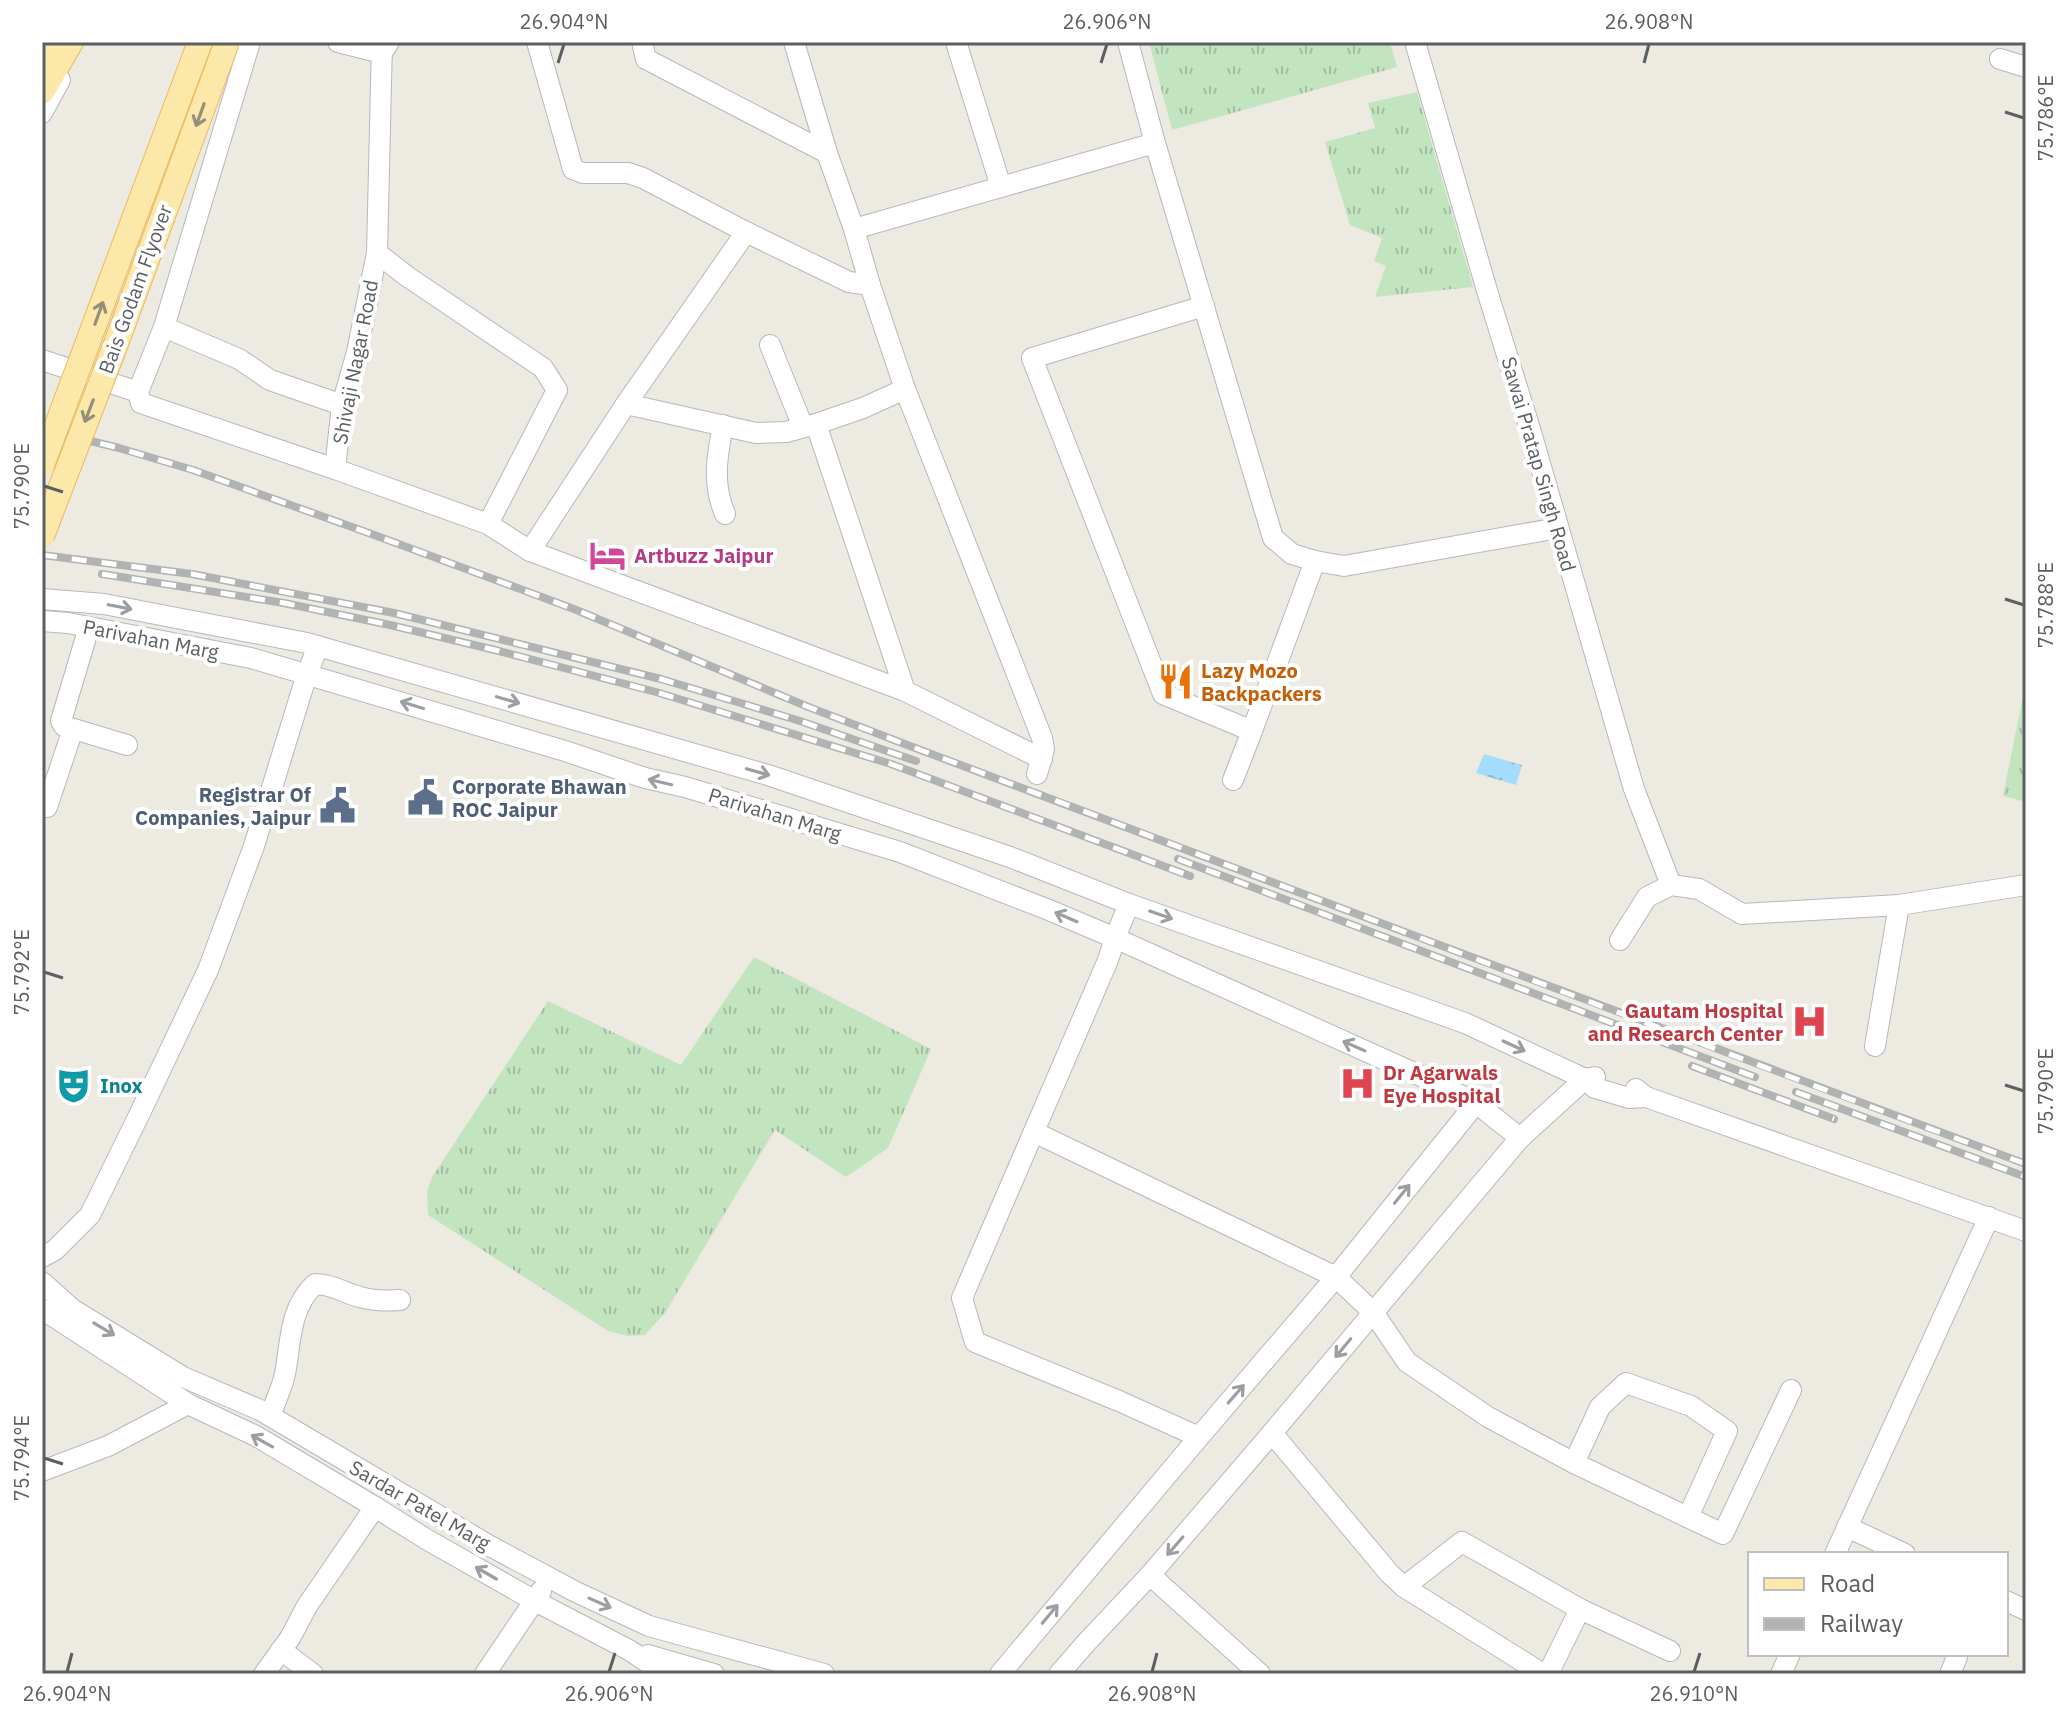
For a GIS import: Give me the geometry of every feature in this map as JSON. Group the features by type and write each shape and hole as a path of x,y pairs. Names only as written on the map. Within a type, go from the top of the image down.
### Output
{"main road":[{"path":"42,58 49,42"},
{"path":"42,92 71,42"},
{"name":"Bais Godam Flyover","path":"42,465 200,42"},
{"name":"Bais Godam Flyover","path":"42,536 227,42"}],"street":[{"path":"42,50 49,42"},
{"path":"42,113 81,42"},
{"path":"250,42 164,327 138,392 141,403 335,469"},
{"path":"338,42 384,46"},
{"path":"537,42 573,169 583,173 628,173 643,178 849,282 870,285"},
{"path":"642,42 646,59 827,153"},
{"path":"626,404 756,433 786,432 863,408 905,389 794,42"},
{"path":"956,42 1001,187"},
{"path":"1128,42 1155,143 1273,538 1292,554 1344,566 1558,528"},
{"name":"Sawai Pratap Singh Road","path":"1415,42 1634,789 1671,885"},
{"name":"Shivaji Nagar Road","path":"384,46 377,253 357,352 342,405 335,469 488,524 530,551 905,691 1040,766 1044,749 1042,738 905,389"},
{"path":"2000,59 2026,67"},
{"path":"854,229 1155,143"},
{"path":"530,551 626,404 746,232"},
{"path":"377,253 543,368 557,390 488,524"},
{"path":"1204,306 1032,358 1163,694 1252,731"},
{"path":"164,327 239,359 270,380 342,405"},
{"path":"770,345 810,426 905,691"},
{"path":"42,360 138,392"},
{"path":"723,425 716,477 725,514"},
{"path":"1233,780 1315,561"},
{"name":"Parivahan Marg","path":"42,599 104,604 318,646 768,775 1010,857 1129,904 1465,1023 1585,1079"},
{"name":"Parivahan Marg","path":"42,621 251,658 900,852 1115,938 1423,1077 1476,1103 1520,1138"},
{"path":"89,627 61,721 64,726 127,745"},
{"path":"42,1257 55,1250 90,1215 202,983 254,846 318,646"},
{"path":"47,807 73,729"},
{"path":"1620,940 1647,897 1671,885 1699,889 1742,914 1899,905 2026,885"},
{"path":"1129,904 1108,960 962,1298 975,1342 1199,1437"},
{"path":"1875,1046 1899,905"},
{"path":"1059,1674 1150,1575 1520,1138 1585,1079 1600,1075 1632,1085 1646,1097 2026,1231"},
{"path":"1000,1674 1336,1277 1476,1103"},
{"path":"1034,1132 1336,1277 1373,1312 1407,1362 1488,1417 1574,1463 1723,1534 1791,1390"},
{"path":"1836,1552 1989,1217"},
{"name":"Sardar Patel Marg","path":"42,1282 72,1309 183,1377 270,1416 490,1546 576,1592 649,1626 824,1674"},
{"path":"270,1416 285,1375 286,1353 294,1320 306,1292 315,1284 327,1284 358,1297 379,1301 400,1300"},
{"path":"42,1309 188,1404 256,1436 426,1539 629,1650 665,1674"},
{"path":"1574,1463 1600,1407 1626,1383 1691,1406 1727,1431 1688,1517"},
{"path":"42,1471 108,1446 188,1404"},
{"path":"1272,1433 1404,1587 1546,1674 1580,1609"},
{"path":"264,1674 375,1507"},
{"path":"1847,1527 1901,1552"},
{"path":"1404,1587 1462,1542 1580,1609 1670,1651"},
{"path":"1150,1575 1260,1674"},
{"path":"485,1674 549,1578"},
{"path":"1070,1674 1086,1643"},
{"path":"281,1650 313,1674"},
{"path":"629,1650 714,1674"}],"green space":[{"path":"1149,42 1390,42 1397,67 1172,130"},
{"path":"1417,92 1473,287 1375,297 1386,266 1374,261 1382,238 1350,225 1325,142 1375,128 1368,103"},
{"path":"2026,681 2026,802 2003,796"},
{"path":"754,957 931,1049 888,1148 846,1177 775,1130 665,1313 645,1335 628,1336 608,1331 428,1215 427,1192 432,1177 548,1001 681,1065"}],"water":[{"path":"1484,754 1522,765 1516,785 1476,773"}],"railway":[{"path":"42,429 193,470 377,536 574,609 902,743 2026,1164"},
{"path":"42,555 192,574 394,613 661,679 800,721 916,761"},
{"path":"102,574 284,603 390,625 656,692 891,764 1190,876"},
{"path":"1178,859 1755,1077"},
{"path":"1692,1066 1834,1119"},
{"path":"1796,1092 2026,1177"}],"place":[{"name":"Artbuzz Jaipur","path":"608,555"},
{"name":"Lazy Mozo Backpackers","path":"1175,681"},
{"name":"Corporate Bhawan ROC Jaipur","path":"426,797"},
{"name":"Registrar Of Companies, Jaipur","path":"337,805"},
{"name":"Gautam Hospital and Research Center","path":"1809,1021"},
{"name":"Dr Agarwals Eye Hospital","path":"1357,1084"},
{"name":"Inox","path":"74,1085"}]}
